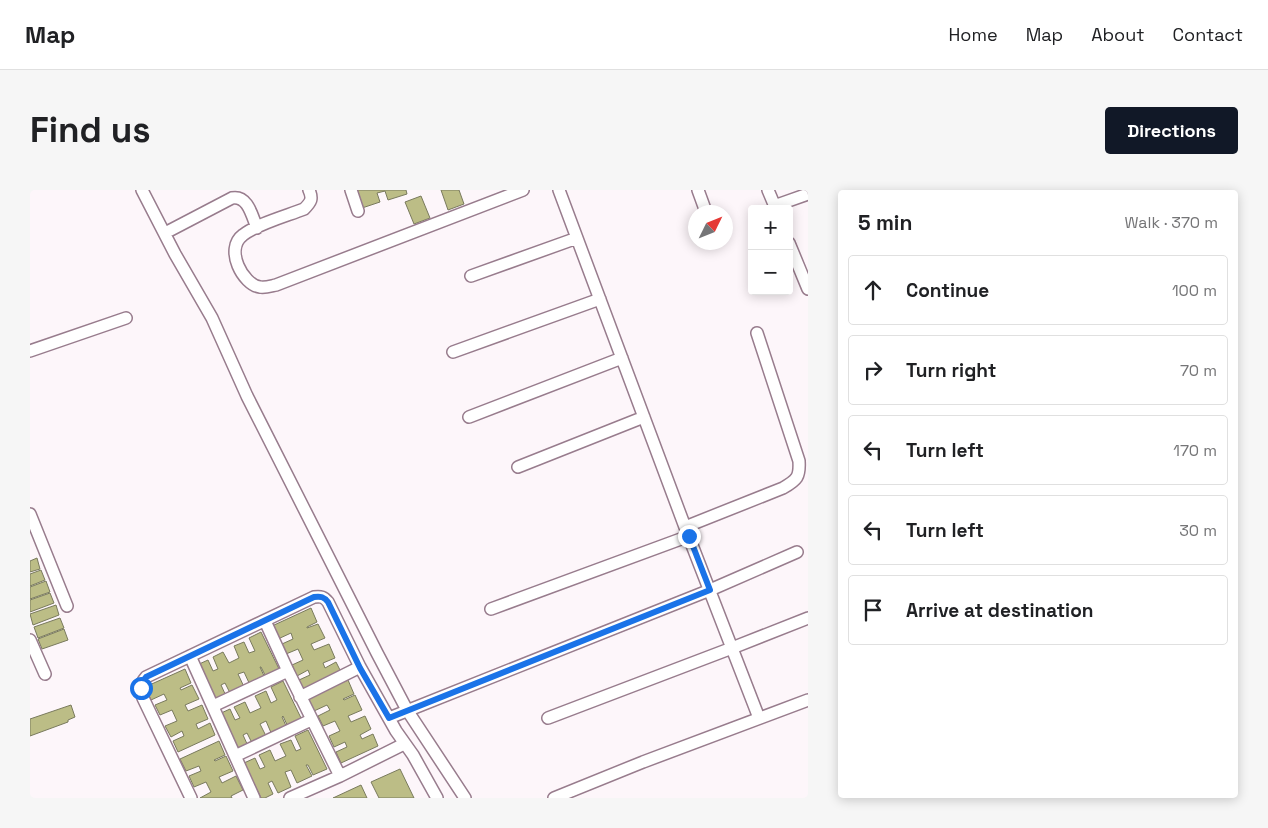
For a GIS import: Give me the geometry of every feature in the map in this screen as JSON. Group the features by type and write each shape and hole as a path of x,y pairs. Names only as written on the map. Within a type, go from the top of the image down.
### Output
{"street":[{"path":"142,190 175,254 212,318 252,404 407,710 465,798"},
{"path":"309,190 312,196 310,203 304,208 256,228 242,236 236,243 234,250 235,259 244,275 252,284 261,288 276,285 523,190"},
{"path":"351,190 358,211"},
{"path":"559,190 759,718"},
{"path":"698,190 703,205"},
{"path":"768,190 774,205"},
{"path":"780,205 808,194"},
{"path":"165,233 237,197 248,205 256,228"},
{"path":"471,276 577,238"},
{"path":"793,248 803,262 808,290"},
{"path":"453,352 600,299"},
{"path":"30,351 126,318"},
{"path":"491,609 687,531 783,488 794,481 800,472 799,461 757,333"},
{"path":"469,417 622,358"},
{"path":"518,467 644,417"},
{"path":"30,514 67,606"},
{"path":"389,718 710,590 797,552"},
{"path":"191,798 143,698 142,682 146,677 314,597 320,596 328,602 360,668 437,798"},
{"path":"548,718 808,618"},
{"path":"265,621 311,720 340,776"},
{"path":"30,640 45,674"},
{"path":"190,656 254,798"},
{"path":"300,697 360,668"},
{"path":"213,706 288,671"},
{"path":"554,798 643,762 808,700"},
{"path":"235,756 311,720"},
{"path":"290,798 340,776 404,744"}],"building":[{"path":"356,190 406,190 407,194 388,200 385,191 377,193 380,202 362,208"},
{"path":"441,190 459,190 464,204 448,210"},
{"path":"421,196 430,218 414,224 405,202"},
{"path":"37,558 40,569 30,572 30,561"},
{"path":"41,570 45,580 30,586 30,574"},
{"path":"46,581 50,592 30,599 30,587"},
{"path":"50,593 54,603 30,612 30,600"},
{"path":"56,605 59,615 33,625 30,614"},
{"path":"311,608 317,622 307,628 318,624 325,638 311,644 314,650 329,644 335,658 323,663 325,668 336,662 342,674 304,691 299,680 310,675 308,670 297,676 292,665 303,660 298,649 286,654 282,644 293,639 291,633 278,639 272,626"},
{"path":"60,618 64,628 38,638 34,627"},
{"path":"64,629 68,640 42,649 38,639"},
{"path":"261,632 280,671 266,677 260,667 265,678 250,685 244,672 238,674 245,689 231,695 225,683 221,685 226,696 215,702 197,665 208,660 213,671 218,669 213,657 223,652 229,663 239,658 234,646 244,642 249,653 255,651 249,638"},
{"path":"185,669 191,683 180,688 181,690 192,685 199,699 185,705 188,711 202,705 208,719 196,724 198,729 210,723 215,735 178,752 173,741 184,736 182,731 171,737 165,726 177,721 172,710 160,715 155,705 167,700 164,694 151,700 145,687"},
{"path":"348,680 354,694 343,699 355,695 362,710 348,716 351,722 365,716 371,729 360,735 362,739 373,734 378,746 341,763 336,752 347,747 345,742 334,747 329,736 340,731 335,721 323,726 318,716 330,710 327,705 314,711 308,698"},
{"path":"283,681 302,720 288,727 283,716 287,728 272,735 266,721 260,724 267,738 253,745 247,733 243,735 248,746 237,751 219,714 230,709 235,720 240,718 234,707 245,702 250,713 261,708 255,696 266,691 271,703 277,700 271,687"},
{"path":"71,705 75,717 68,720 68,722 30,736 30,719"},
{"path":"308,730 327,769 313,775 308,765 306,765 312,776 297,783 291,770 285,772 291,787 278,793 272,781 268,783 273,794 261,798 244,763 255,758 260,769 265,767 259,755 270,750 275,761 286,756 280,744 291,740 296,751 301,749 295,736"},
{"path":"219,741 225,755 214,760 226,756 233,771 219,777 222,783 236,776 243,790 231,796 232,798 200,798 211,792 206,782 194,787 189,776 201,771 199,766 186,771 180,759"},
{"path":"400,769 414,798 379,798 371,782"},
{"path":"361,785 367,798 333,798"}],"route":[{"path":"141,688 142,682 146,677 314,597 320,596 325,598 336,616 360,668 389,718 710,590 689,536"}]}
